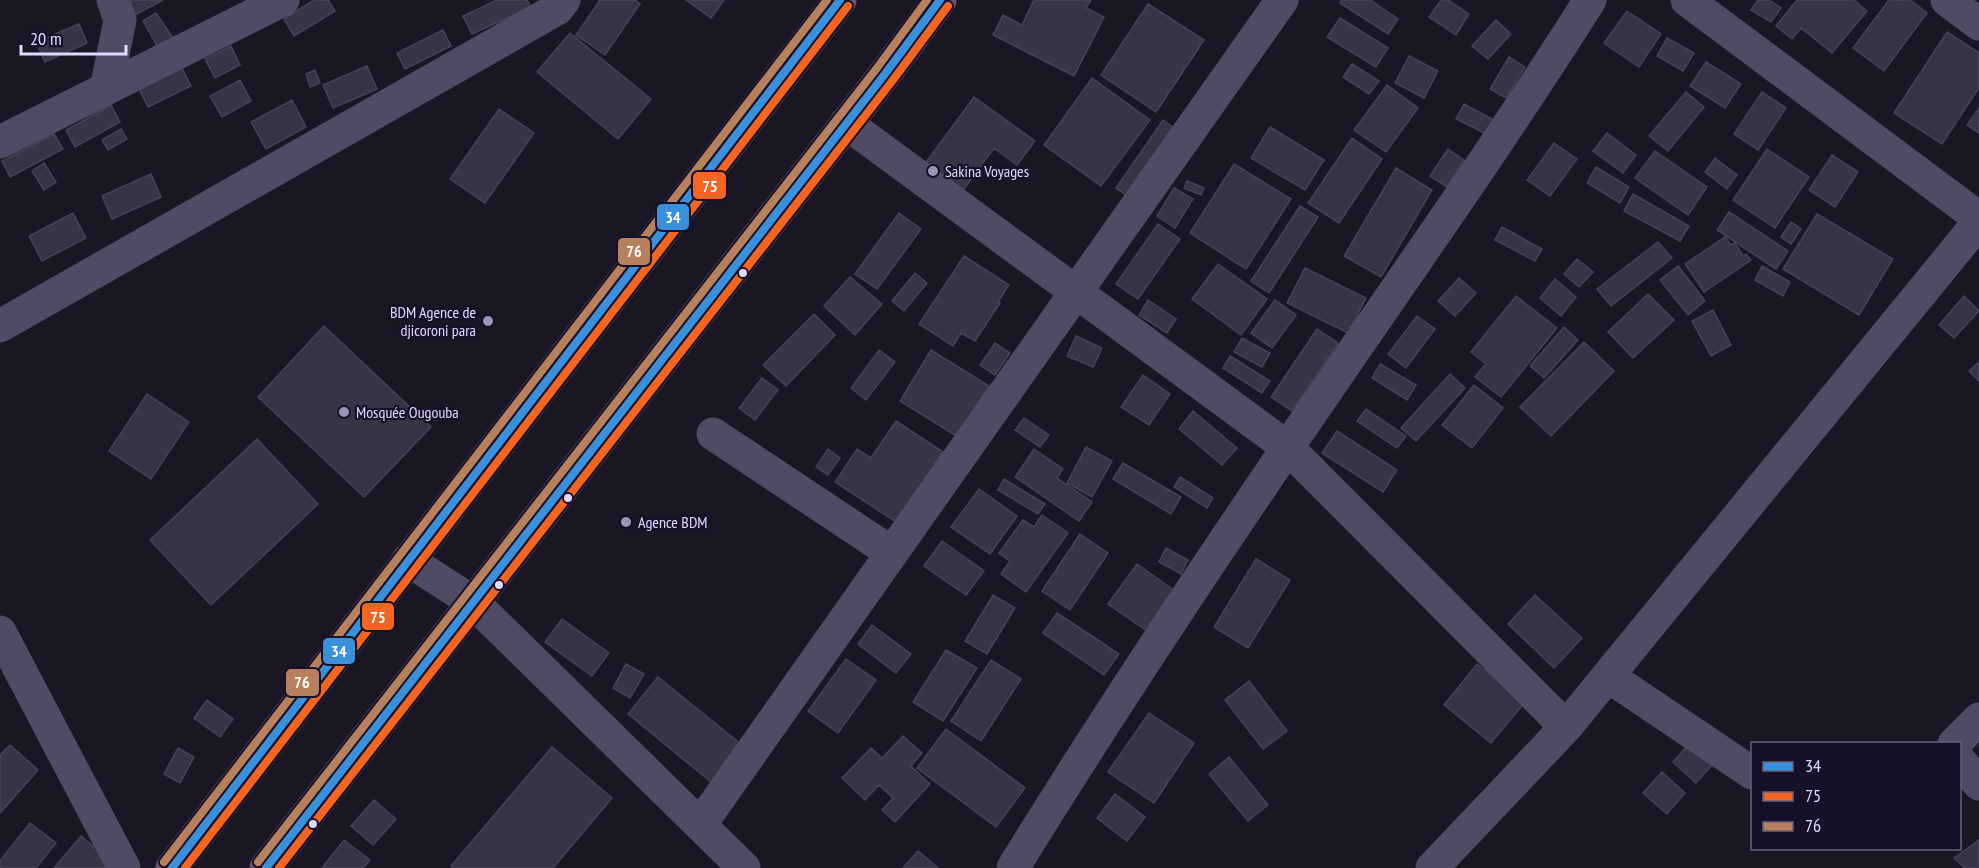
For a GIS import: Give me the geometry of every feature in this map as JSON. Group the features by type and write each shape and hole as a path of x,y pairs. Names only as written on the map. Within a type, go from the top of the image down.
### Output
{"highway":[{"path":"172,868 840,0"},
{"path":"266,868 846,123 939,0"}],"street":[{"path":"106,89 120,20 113,0"},
{"path":"0,326 557,9 564,0"},
{"path":"700,825 1282,0"},
{"path":"1013,868 1083,754 1287,447 1527,99 1590,0"},
{"path":"1444,864 1566,727 1979,220 1687,0"},
{"path":"1947,0 1979,24"},
{"path":"0,142 280,1"},
{"path":"846,123 1287,447 1566,727"},
{"path":"713,434 892,553"},
{"path":"408,560 473,603 744,868"},
{"path":"0,632 124,868"},
{"path":"1608,676 1751,772"},
{"path":"1956,742 1979,719"},
{"path":"1961,763 1979,784"}],"building":[{"path":"163,0 133,16 126,2"},
{"path":"314,0 328,0 335,11 294,36 284,19"},
{"path":"497,0 527,0 531,7 472,34 463,16"},
{"path":"600,0 635,0 640,4 605,55 576,35"},
{"path":"686,0 724,0 711,18"},
{"path":"1034,0 1091,0 1086,8 1104,17 1074,76 993,35 1003,15 1022,25"},
{"path":"1342,0 1370,0 1398,19 1388,34 1340,3"},
{"path":"1441,0 1448,0 1469,14 1456,35 1429,17"},
{"path":"1758,0 1769,0 1781,8 1771,22 1751,10"},
{"path":"1797,0 1854,0 1867,11 1832,53 1801,28 1792,39 1776,26"},
{"path":"1889,0 1910,0 1927,13 1884,71 1853,48"},
{"path":"1148,4 1204,40 1156,112 1101,75"},
{"path":"1627,11 1661,34 1639,67 1604,43"},
{"path":"156,13 173,38 158,47 143,21"},
{"path":"1340,18 1388,48 1376,67 1327,37"},
{"path":"1496,20 1511,34 1488,59 1472,46"},
{"path":"79,24 87,43 45,62 36,42"},
{"path":"443,30 451,46 405,69 397,53"},
{"path":"1947,32 1979,53 1979,88 1942,144 1894,113"},
{"path":"570,33 651,99 618,139 537,72"},
{"path":"1667,38 1694,53 1683,71 1657,56"},
{"path":"231,46 240,65 215,78 205,59"},
{"path":"1409,56 1438,71 1424,98 1395,83"},
{"path":"1509,57 1525,67 1506,98 1490,89"},
{"path":"1706,62 1741,84 1725,108 1690,86"},
{"path":"1352,64 1379,81 1369,94 1343,77"},
{"path":"367,66 377,89 333,108 323,85"},
{"path":"182,68 191,86 148,107 139,89"},
{"path":"315,70 320,83 310,87 306,74"},
{"path":"1092,78 1150,120 1101,186 1044,145"},
{"path":"240,80 251,101 222,117 210,96"},
{"path":"1387,85 1418,108 1386,152 1354,130"},
{"path":"1686,92 1704,107 1668,151 1649,136"},
{"path":"1762,92 1786,108 1758,150 1734,134"},
{"path":"974,97 1035,141 1017,165 994,148 956,200 918,173"},
{"path":"292,100 306,127 266,149 251,122"},
{"path":"1464,104 1494,120 1486,134 1456,119"},
{"path":"111,105 120,122 75,147 66,130"},
{"path":"1979,108 1979,133 1967,125"},
{"path":"499,109 534,133 485,203 450,179"},
{"path":"1163,120 1181,133 1133,200 1116,188"},
{"path":"1270,127 1324,160 1305,190 1251,158"},
{"path":"121,129 127,139 108,150 102,140"},
{"path":"1607,133 1636,155 1623,173 1593,151"},
{"path":"54,134 63,149 10,177 2,161"},
{"path":"1352,138 1382,159 1339,223 1308,203"},
{"path":"1554,143 1577,159 1550,196 1527,180"},
{"path":"1448,149 1464,160 1447,187 1430,176"},
{"path":"1767,149 1809,177 1775,228 1733,200"},
{"path":"1655,151 1707,187 1688,215 1635,178"},
{"path":"1832,155 1858,172 1835,207 1809,190"},
{"path":"1715,158 1737,175 1727,189 1705,172"},
{"path":"44,163 56,182 44,190 32,171"},
{"path":"1234,164 1291,199 1246,269 1190,233"},
{"path":"1596,167 1629,187 1620,203 1587,183"},
{"path":"1396,168 1432,190 1381,277 1344,256"},
{"path":"151,174 161,197 112,219 102,196"},
{"path":"1187,181 1204,188 1201,195 1184,188"},
{"path":"1174,188 1193,199 1175,228 1157,216"},
{"path":"1633,194 1689,226 1680,241 1624,211"},
{"path":"1300,206 1318,217 1269,293 1251,281"},
{"path":"1729,212 1788,251 1776,269 1717,230"},
{"path":"73,213 86,238 42,261 29,236"},
{"path":"899,213 921,229 877,289 855,274"},
{"path":"1817,214 1893,259 1859,315 1783,269"},
{"path":"1791,222 1801,229 1791,244 1781,237"},
{"path":"1158,224 1180,239 1138,299 1116,284"},
{"path":"1502,227 1542,249 1535,261 1495,240"},
{"path":"1725,237 1731,245 1735,243 1743,256 1746,254 1751,260 1704,292 1685,264"},
{"path":"1658,242 1672,258 1611,306 1597,289"},
{"path":"964,256 1009,285 975,341 961,333 953,346 919,324"},
{"path":"1577,259 1593,272 1579,287 1564,274"},
{"path":"1218,264 1267,299 1241,335 1192,299"},
{"path":"1678,266 1705,301 1688,315 1660,280"},
{"path":"1762,266 1790,282 1783,296 1755,280"},
{"path":"1305,268 1366,298 1348,333 1287,303"},
{"path":"915,273 927,283 904,311 892,301"},
{"path":"850,277 882,304 855,335 824,306"},
{"path":"1459,278 1476,293 1455,316 1438,301"},
{"path":"1555,279 1576,297 1561,316 1540,298"},
{"path":"1648,294 1674,320 1633,358 1608,332"},
{"path":"1516,296 1557,328 1501,397 1475,377 1486,364 1471,352"},
{"path":"1964,296 1979,311 1954,338 1939,325"},
{"path":"1148,300 1176,319 1167,333 1139,315"},
{"path":"1275,300 1296,315 1272,348 1251,333"},
{"path":"1713,310 1731,345 1711,356 1692,321"},
{"path":"814,314 835,335 786,386 763,365"},
{"path":"1417,316 1435,329 1406,368 1388,354"},
{"name":"Mosquée Ougouba","path":"324,326 431,427 364,497 258,397"},
{"path":"1564,327 1578,340 1544,378 1530,366"},
{"path":"1317,329 1338,343 1292,411 1271,397"},
{"path":"1076,336 1102,348 1093,367 1067,356"},
{"path":"1242,338 1270,353 1262,367 1234,352"},
{"path":"1584,342 1614,371 1551,436 1520,407"},
{"path":"995,343 1010,353 995,375 980,365"},
{"path":"879,350 895,362 866,400 851,388"},
{"path":"931,350 989,386 958,437 900,401"},
{"path":"1230,356 1270,381 1262,393 1223,368"},
{"path":"1979,362 1979,381 1969,371"},
{"path":"1380,364 1416,385 1407,400 1372,378"},
{"path":"1450,374 1465,388 1416,441 1401,428"},
{"path":"1143,375 1170,394 1149,425 1121,407"},
{"path":"762,378 778,390 755,420 739,408"},
{"path":"1474,385 1503,408 1472,448 1442,425"},
{"path":"147,394 189,422 151,479 109,451"},
{"path":"1366,409 1406,436 1397,448 1357,421"},
{"path":"1193,411 1237,448 1222,465 1179,429"},
{"path":"1024,418 1049,435 1040,447 1015,430"},
{"path":"896,421 943,452 896,522 835,482 857,449 871,458"},
{"path":"1337,431 1397,470 1383,492 1322,453"},
{"path":"257,439 318,504 211,605 150,540"},
{"path":"1086,447 1112,461 1092,497 1067,483"},
{"path":"828,449 840,458 828,475 816,467"},
{"path":"1034,449 1063,469 1057,478 1092,502 1079,521 1015,477"},
{"path":"1123,463 1181,497 1171,514 1113,479"},
{"path":"1180,477 1213,498 1207,508 1174,487"},
{"path":"1004,479 1045,504 1038,514 998,490"},
{"path":"979,489 1017,516 990,554 951,527"},
{"path":"1042,515 1068,533 1026,592 1001,574 1010,561 999,553 1023,520 1034,527"},
{"path":"1080,534 1108,553 1070,610 1042,591"},
{"path":"942,541 984,571 966,595 924,566"},
{"path":"1166,548 1188,560 1181,574 1159,562"},
{"path":"1256,559 1290,580 1248,648 1214,627"},
{"path":"1137,564 1175,591 1147,631 1108,604"},
{"path":"993,595 1015,608 987,654 965,641"},
{"path":"1535,595 1582,638 1554,668 1508,624"},
{"path":"1057,613 1119,654 1104,675 1043,633"},
{"path":"562,619 609,653 592,676 545,642"},
{"path":"872,625 911,654 896,673 858,644"},
{"path":"946,650 977,668 943,721 913,702"},
{"path":"846,659 876,680 838,733 808,711"},
{"path":"991,660 1021,679 981,741 951,721"},
{"path":"626,664 644,674 630,698 613,688"},
{"path":"1477,664 1525,702 1491,743 1444,705"},
{"path":"658,677 742,745 711,782 628,714"},
{"path":"1249,681 1287,731 1263,749 1225,700"},
{"path":"207,700 233,719 220,737 194,718"},
{"path":"1149,713 1194,743 1154,803 1108,772"},
{"path":"946,729 1025,788 996,827 917,768"},
{"path":"903,736 922,753 911,766 930,784 895,822 882,810 893,798 879,785 865,800 842,778 871,748 882,758"},
{"path":"10,745 38,770 0,813 0,755"},
{"path":"1688,745 1712,765 1696,783 1673,762"},
{"path":"552,747 612,798 553,868 454,868 451,866"},
{"path":"178,748 194,757 180,783 164,774"},
{"path":"1229,757 1268,805 1248,821 1209,774"},
{"path":"1662,772 1685,793 1667,814 1643,793"},
{"path":"1115,794 1145,817 1127,841 1097,818"},
{"path":"374,800 396,819 373,845 351,826"},
{"path":"30,823 56,843 36,868 0,868 0,861"},
{"path":"81,836 111,861 104,868 54,868"},
{"path":"344,840 370,860 363,868 322,868"},
{"path":"1979,840 1979,868 1965,868 1954,858"},
{"path":"918,851 938,868 903,868"}],"transit line":[{"name":"76","path":"164,862 827,0"},
{"name":"34","path":"172,868 840,0"},
{"name":"76","path":"258,862 877,68 927,0"},
{"name":"34","path":"266,868 885,74 940,0"},
{"name":"75","path":"185,868 848,6"},
{"name":"75","path":"279,868 893,80 948,6"}],"place":[{"name":"Sakina Voyages","path":"933,171"},
{"name":"BDM Agence de djicoroni para","path":"488,321"},
{"name":"Mosquée Ougouba","path":"344,412"},
{"name":"Agence BDM","path":"626,522"}]}
